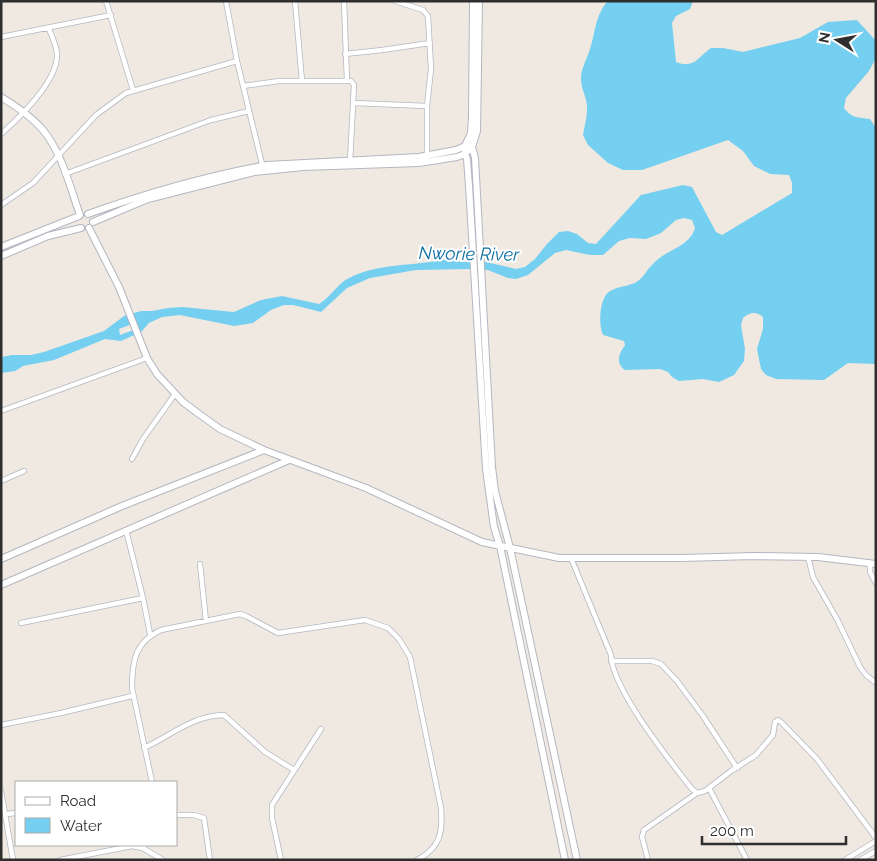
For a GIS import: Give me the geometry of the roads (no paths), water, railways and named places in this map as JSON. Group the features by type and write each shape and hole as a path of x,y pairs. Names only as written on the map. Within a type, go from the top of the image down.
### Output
{"main road":[{"path":"473,1 472,117 469,146 475,158 476,246 486,470 494,527 500,546 565,860"},
{"path":"476,246 465,154 477,131 479,1"},
{"path":"1,97 25,113 43,130 59,157 79,215 77,222 81,228"},
{"path":"428,159 469,146"},
{"path":"1,247 79,215 88,214 164,188 263,168 428,159 465,154"},
{"path":"1,256 48,236 91,225 148,199 263,168"},
{"path":"88,214 92,217 91,225 119,287 146,358 157,374 175,394 220,429 264,450 366,488 482,542 559,558 808,557 873,564"},
{"path":"478,283 495,490 510,548 577,860"},
{"path":"1,559 122,506 264,450"},
{"path":"1,585 289,460"}],"street":[{"path":"106,1 134,90"},
{"path":"226,1 237,61 263,168"},
{"path":"295,1 302,81"},
{"path":"344,1 346,81"},
{"path":"395,1 427,12 431,68 427,106 428,159"},
{"path":"1,37 111,16"},
{"path":"1,134 25,113 52,76 56,65 57,53 49,29"},
{"path":"345,54 430,43"},
{"path":"1,205 32,183 59,157 100,111 126,93 237,61"},
{"path":"243,86 270,81 351,81 354,85 354,103 350,163"},
{"path":"354,103 427,106"},
{"path":"65,174 210,120 249,111"},
{"path":"1,411 146,358"},
{"path":"132,459 143,439 175,394"},
{"path":"1,481 24,470"},
{"path":"126,530 144,598 150,634"},
{"path":"808,557 813,577 860,667 876,683"},
{"path":"570,558 611,655 611,661 629,700 649,732 697,793"},
{"path":"200,564 206,621"},
{"path":"873,564 870,572 876,583"},
{"path":"21,623 144,598"},
{"path":"152,781 132,696 134,659 138,648 150,634 161,630 240,614 278,633 365,620 388,628 399,639 410,657 443,826 435,846 429,854 417,860"},
{"path":"611,661 652,661 661,664 703,716 736,768"},
{"path":"1,725 132,696"},
{"path":"144,748 192,721 224,715 265,752 294,770"},
{"path":"648,860 642,837 644,830 756,755 773,735 775,722 778,720 816,759 876,840 844,860"},
{"path":"281,860 271,810 275,799 321,729"},
{"path":"709,788 747,860"},
{"path":"1,791 13,860"},
{"path":"6,814 15,813"},
{"path":"178,815 204,818 210,860"},
{"path":"60,860 135,846"},
{"path":"141,846 163,860"},
{"path":"860,860 876,851"},
{"path":"98,853 99,860"}],"water":[{"path":"608,1 693,1 690,9 676,16 672,23 676,62 682,64 695,61 711,48 743,52 800,38 828,22 857,20 876,41 876,58 869,71 846,98 844,108 853,116 870,119 876,128 876,364 848,363 824,380 776,379 766,375 761,369 757,349 763,329 763,317 753,313 743,318 741,325 745,349 744,361 734,375 719,382 703,379 679,381 668,372 660,369 625,370 619,361 621,351 625,345 624,341 603,335 601,330 600,317 604,298 612,290 638,281 658,259 688,240 695,228 692,220 684,218 676,220 661,233 646,239 630,238 619,241 603,255 590,255 566,250 555,253 528,275 516,279 488,270 468,269 416,270 370,278 347,288 321,312 293,305 284,305 271,310 253,323 234,326 180,315 162,317 149,323 141,332 121,341 105,339 54,360 23,366 15,371 1,373 2,357 44,352 104,331 124,316 141,311 182,307 234,312 261,300 282,296 319,304 337,287 360,273 384,267 448,259 461,262 486,262 516,269 525,267 535,259 559,232 568,231 577,234 588,243 596,244 641,195 683,185 692,187 716,232 722,235 792,193 792,183 789,175 770,174 754,166 743,151 728,140 642,170 623,170 608,163 588,145 583,135 587,109 581,75 600,12","holes":["137,322 139,328 120,335 119,329"]}],"water label":[{"name":"Nworie River","path":"469,254"}]}
